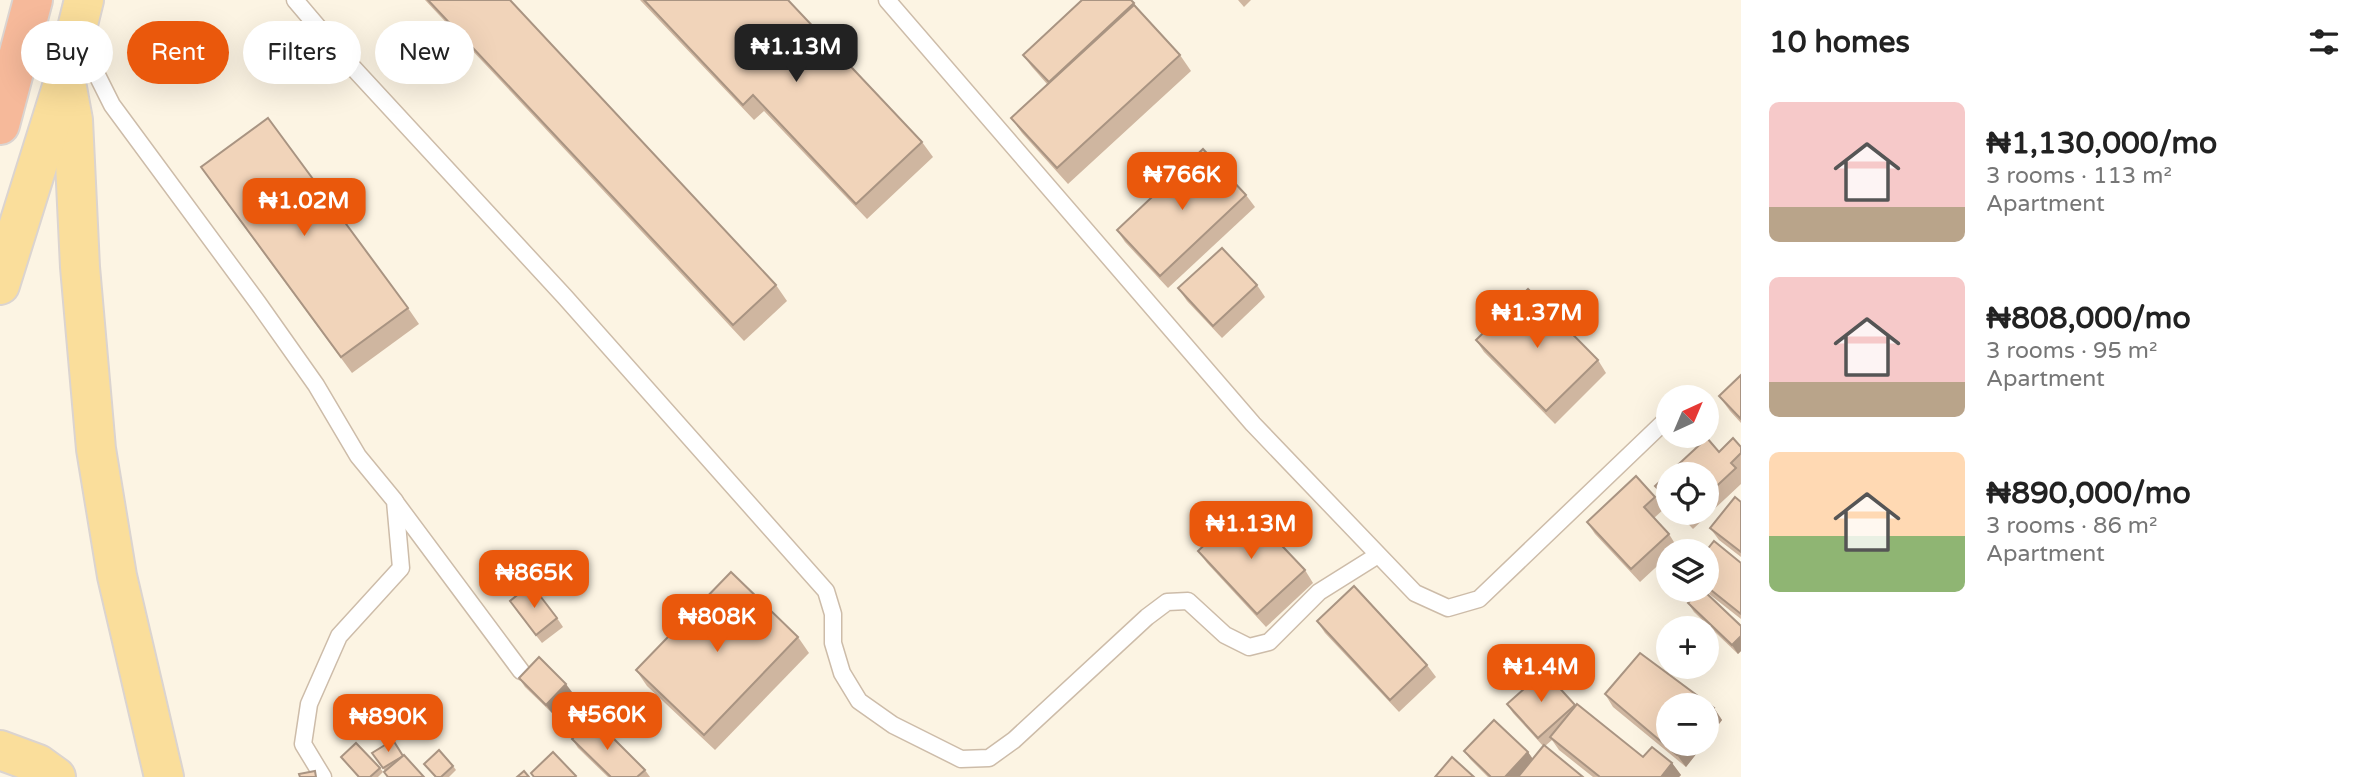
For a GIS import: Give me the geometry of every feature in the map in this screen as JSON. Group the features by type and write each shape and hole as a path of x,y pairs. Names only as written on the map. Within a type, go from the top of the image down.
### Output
{"highway":[{"path":"0,125 33,0"}],"main road":[{"path":"0,285 63,84"},
{"path":"66,84 73,120 80,267 96,449 117,576 164,777"},
{"path":"0,750 38,764 56,777"}],"lane":[{"path":"295,0 346,60 565,297 827,591 833,614 833,643 842,673 859,701 892,725 927,743 961,759 989,758 1014,740 1147,617 1167,602 1188,601 1225,635 1249,647 1269,642 1319,593 1378,555"},
{"path":"887,0 1253,424 1415,593 1448,608 1479,599 1656,429"},
{"path":"80,16 112,105 316,385 358,456 521,671"},
{"path":"323,777 303,744 309,704 339,636 401,568 394,501"}],"building":[{"path":"428,0 510,0 776,285 733,325 474,49 474,21 448,21"},
{"path":"644,0 788,0 922,142 856,204 753,95 743,105"},
{"path":"1082,0 1131,0 1134,3 1049,82 1023,55"},
{"path":"1134,5 1180,55 1057,168 1011,118"},
{"path":"268,118 408,308 341,357 201,167"},
{"path":"1203,149 1246,195 1160,276 1117,230"},
{"path":"1222,248 1257,285 1213,326 1178,288"},
{"path":"1528,289 1598,360 1546,411 1476,340"},
{"path":"1741,375 1741,419 1719,396"},
{"path":"1733,438 1741,447 1741,453 1731,463 1736,468 1719,484 1719,462 1681,462 1696,448 1716,448 1719,452"},
{"path":"1636,476 1655,497 1644,507 1656,520 1656,525 1661,525 1669,534 1664,539 1656,539 1656,546 1631,569 1587,522"},
{"path":"1735,497 1741,502 1741,552 1710,528 1719,525 1719,517"},
{"path":"1245,507 1305,570 1257,614 1198,551"},
{"path":"1719,545 1741,563 1741,614 1719,596"},
{"path":"731,572 798,637 704,735 636,670"},
{"path":"531,584 557,618 536,635 510,601"},
{"path":"1354,586 1427,665 1390,700 1317,621"},
{"path":"1716,602 1741,626 1741,636 1732,645 1719,633 1719,616 1702,616 1688,603"},
{"path":"1640,653 1656,665 1656,679 1675,679 1694,693 1656,693 1656,737 1605,694"},
{"path":"539,657 566,684 546,705 519,678"},
{"path":"1544,671 1575,705 1538,738 1507,704"},
{"path":"1577,704 1643,757 1652,747 1656,750 1656,756 1663,756 1672,763 1661,777 1600,777 1550,737"},
{"path":"593,718 645,770 637,777 611,777 572,739"},
{"path":"1494,720 1528,752 1505,777 1491,777 1464,751"},
{"path":"393,740 403,756 383,768 372,753"},
{"path":"356,743 380,768 370,777 359,777 341,757"},
{"path":"1544,745 1583,777 1518,777"},
{"path":"439,750 453,766 441,777 436,777 424,764"},
{"path":"553,752 575,777 534,777 531,773"},
{"path":"404,755 424,777 388,777 384,772"},
{"path":"1452,757 1474,777 1435,777"},
{"path":"315,771 316,777 300,777 299,774"},
{"path":"524,771 529,777 517,777"}]}
